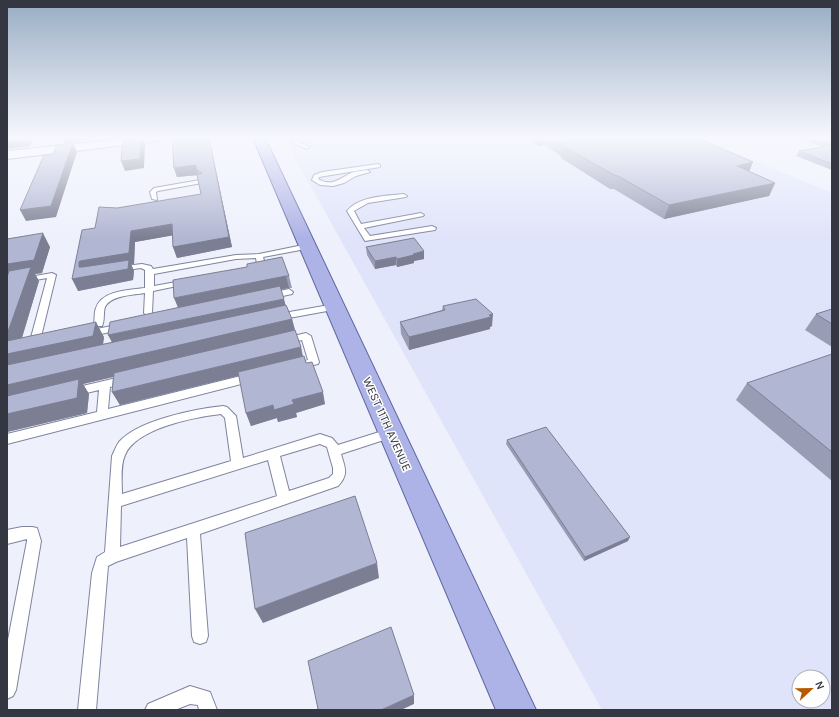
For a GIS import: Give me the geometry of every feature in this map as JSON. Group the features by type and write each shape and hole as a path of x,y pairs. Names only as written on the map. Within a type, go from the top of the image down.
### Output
{"main road":[{"name":"WEST 11TH AVENUE","path":"274,171 516,710"}],"lane":[{"path":"340,171 316,176 315,180 322,184 333,184 342,182 354,174 367,172"},
{"path":"155,199 153,192 156,189 200,182"},
{"path":"404,196 353,206 350,211 368,239 432,228"},
{"path":"359,227 421,215"},
{"path":"150,272 236,257 259,256 308,246"},
{"path":"240,272 258,267 261,264 259,256"},
{"path":"110,271 142,266 148,268 150,272 148,313"},
{"path":"9,294 10,282 52,275 34,345"},
{"path":"99,324 100,306 106,300 114,296 194,281"},
{"path":"258,299 289,292"},
{"path":"268,319 335,307"},
{"path":"142,323 157,320"},
{"path":"80,336 126,326"},
{"path":"110,342 111,329"},
{"path":"275,344 306,336 314,362 292,367"},
{"path":"7,439 261,375"},
{"path":"67,394 136,377"},
{"path":"102,415 105,385"},
{"path":"112,556 118,455 126,443 142,431 157,424 209,411 223,410 230,416 238,464"},
{"path":"334,451 392,433"},
{"path":"87,710 99,573 102,562 112,556 333,482 339,476 339,468 332,443 327,440 320,439 115,502"},
{"path":"274,453 284,499"},
{"path":"193,530 200,636"},
{"path":"7,537 22,533 32,533 34,541 7,690"},
{"path":"154,710 190,695 204,698 208,710"}],"shaded area":[{"path":"303,171 780,171 832,193 832,710 602,710"}],"building":[{"path":"37,171 63,171 51,206 20,210"},
{"path":"200,171 216,171 229,237 173,247 172,224 131,231 129,253 79,262 79,267 83,267 129,260 128,269 72,279 82,230 95,228 99,207 117,208 201,194 197,175 202,173"},
{"path":"608,171 749,171 775,183 669,205"},
{"path":"43,233 34,260 7,264 7,239"},
{"path":"414,238 424,251 397,259 396,257 375,261 366,247"},
{"path":"282,257 289,276 174,298 173,280 247,267 247,264"},
{"path":"31,267 9,329 7,330 7,277 9,271"},
{"path":"280,286 284,299 108,335 110,322"},
{"path":"476,299 493,314 489,315 491,317 409,337 400,322 445,310 443,306"},
{"path":"286,305 292,319 7,385 7,365"},
{"path":"832,309 832,324 816,314"},
{"path":"96,322 93,336 7,354 7,341"},
{"path":"295,330 301,347 112,392 114,373"},
{"path":"832,354 832,452 747,383"},
{"path":"304,356 306,363 312,362 323,392 292,400 294,404 274,410 273,405 246,413 238,372"},
{"path":"79,379 77,398 7,414 7,396"},
{"path":"546,427 630,537 585,557 507,440"},
{"path":"355,496 377,563 255,609 245,533"},
{"path":"391,627 414,695 381,710 315,710 318,709 308,661"}]}
